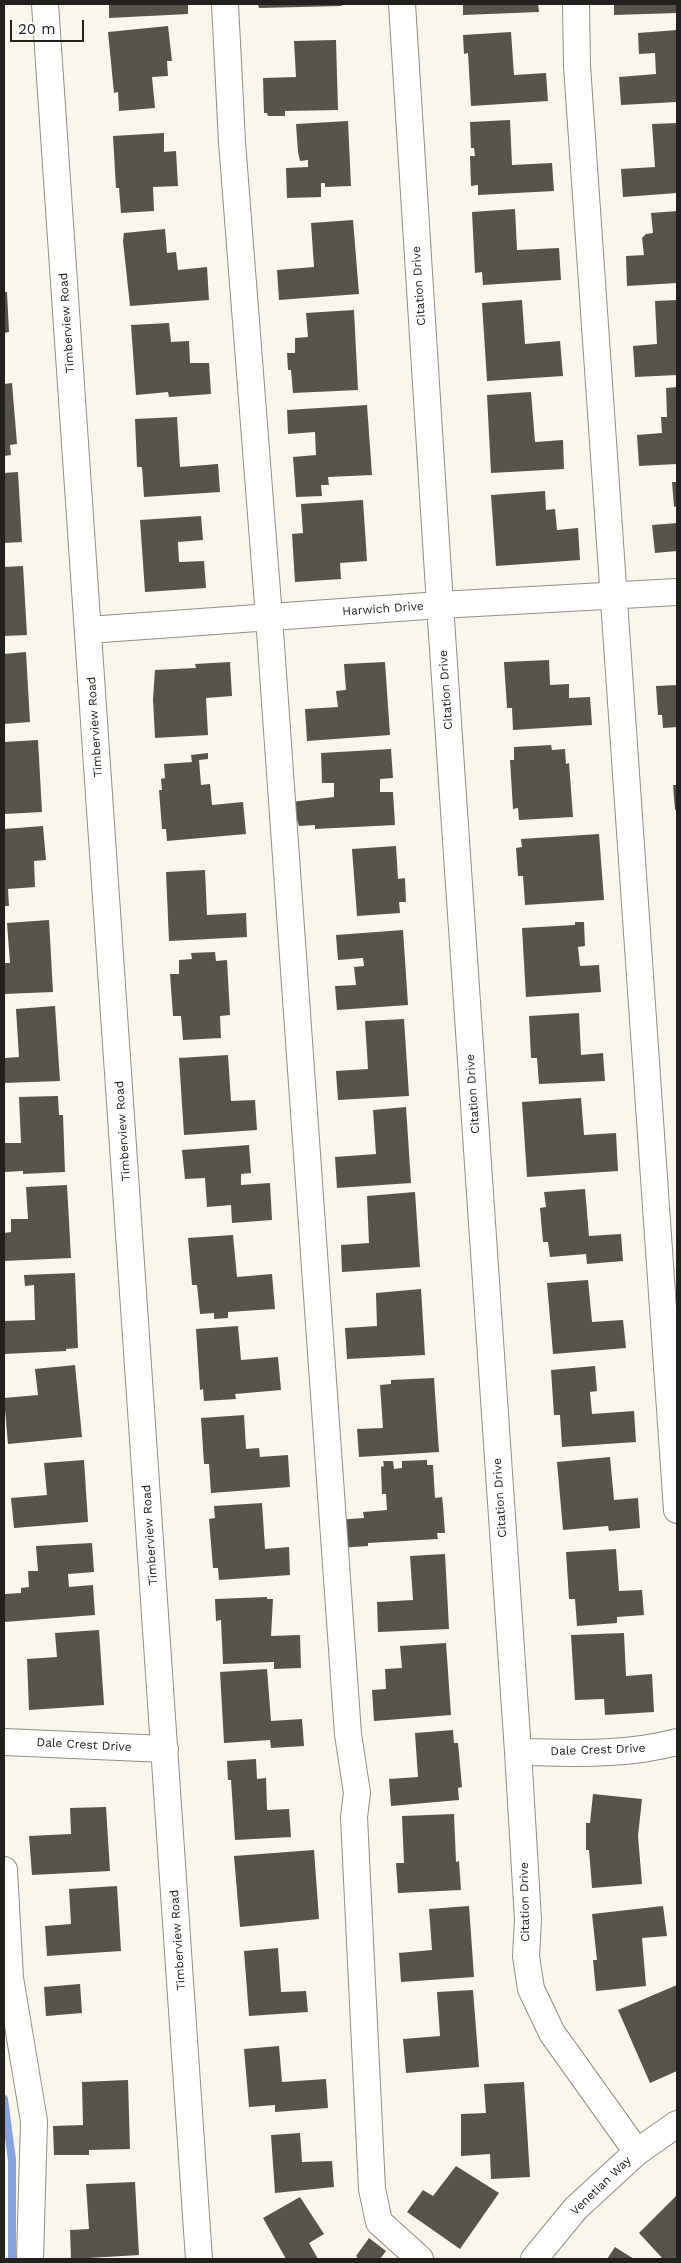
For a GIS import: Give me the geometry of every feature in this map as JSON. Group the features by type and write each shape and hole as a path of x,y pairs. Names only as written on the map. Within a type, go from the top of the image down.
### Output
{"street":[{"name":"Timberview Road","path":"45,4 199,2259"},
{"path":"225,4 232,142 269,617 347,1724 357,1793 354,1817 372,2189 379,2222 420,2259"},
{"name":"Citation Drive","path":"402,4 440,605 518,1752 528,1920 526,1956 531,1989 552,2033 637,2152"},
{"path":"576,4 577,66 677,1510"},
{"name":"Harwich Drive","path":"88,630 440,605 677,592"},
{"name":"Dale Crest Drive","path":"4,1742 165,1749"},
{"name":"Dale Crest Drive","path":"518,1752 592,1753 653,1748 677,1742"},
{"path":"4,1870 10,1978 34,2121 30,2259"},
{"name":"Venetian Way","path":"534,2259 576,2208 637,2152 677,2124"}],"building":[{"path":"109,4 188,4 188,14 109,18"},
{"path":"258,4 341,4 342,6 259,8"},
{"path":"463,4 538,4 539,12 463,15"},
{"path":"614,4 677,4 677,13 614,15"},
{"path":"168,26 172,61 167,61 168,76 152,77 155,108 119,111 118,92 114,93 108,32"},
{"path":"677,30 677,102 621,105 619,77 656,74 655,53 639,54 638,33"},
{"path":"511,32 514,75 546,73 548,101 471,106 468,53 464,54 463,35"},
{"path":"336,40 338,110 285,111 285,116 268,116 267,113 264,113 263,78 296,77 294,41"},
{"path":"510,120 512,165 552,163 554,191 478,195 478,185 471,186 470,156 475,156 474,148 471,148 470,122"},
{"path":"348,121 351,186 325,187 325,183 321,183 321,197 287,198 286,168 308,167 308,160 300,161 296,124"},
{"path":"677,123 677,193 623,197 621,169 655,167 652,124"},
{"path":"164,133 164,152 176,151 178,186 153,187 154,211 121,213 119,188 116,188 113,136"},
{"path":"515,209 517,250 559,248 561,280 483,285 482,272 475,273 472,212"},
{"path":"677,211 677,283 627,286 626,256 644,255 642,238 646,234 653,233 651,213"},
{"path":"353,220 359,294 279,300 277,270 314,267 311,223"},
{"path":"165,229 167,253 176,252 178,270 207,267 209,300 130,306 123,241 124,233"},
{"path":"4,292 7,292 9,332 4,333"},
{"path":"522,300 525,344 560,341 563,376 487,381 482,303"},
{"path":"677,300 677,375 635,377 633,346 657,344 655,301"},
{"path":"354,310 358,390 293,393 291,370 288,370 287,353 295,353 295,338 308,337 306,313"},
{"path":"169,323 171,342 189,341 190,363 209,363 211,394 169,397 168,392 136,395 131,325"},
{"path":"12,383 17,444 10,445 11,455 4,456 4,384"},
{"path":"677,387 677,464 639,466 637,435 662,433 661,417 667,417 666,388"},
{"path":"531,392 535,442 563,440 564,469 491,473 487,395"},
{"path":"367,405 372,475 328,477 329,485 321,485 322,496 296,497 293,457 316,455 315,432 288,434 287,410"},
{"path":"177,417 180,467 218,464 220,492 144,497 142,467 137,467 135,419"},
{"path":"18,472 22,542 4,543 4,473"},
{"path":"672,482 677,482 677,506 674,507"},
{"path":"545,491 546,510 555,509 557,530 578,528 580,560 496,566 491,495"},
{"path":"363,500 367,561 340,563 341,579 295,582 292,534 303,533 301,504"},
{"path":"201,516 203,540 178,542 179,562 204,561 206,588 145,592 140,520"},
{"path":"677,523 677,551 655,553 652,525"},
{"path":"23,566 27,635 4,636 4,567"},
{"path":"26,652 30,722 4,724 4,654"},
{"path":"549,660 550,685 569,684 569,698 590,697 592,725 513,730 512,708 507,708 504,662"},
{"path":"230,662 232,696 206,698 208,735 155,738 153,699 155,670 196,668 195,664"},
{"path":"385,662 390,735 307,741 305,709 338,707 336,691 346,690 344,664"},
{"path":"677,685 677,727 663,728 662,715 658,715 656,686"},
{"path":"38,740 42,812 4,814 4,742"},
{"path":"551,745 552,750 565,749 566,764 569,763 573,817 519,820 518,808 513,809 510,760 514,760 514,747"},
{"path":"391,749 393,778 380,779 380,792 393,792 395,825 315,829 315,825 299,826 291,802 334,797 334,783 322,783 321,753"},
{"path":"208,753 208,759 199,760 201,785 210,784 212,805 243,802 246,834 167,841 166,829 162,829 159,790 162,790 161,779 165,778 164,764 192,762 191,755"},
{"path":"673,785 677,785 677,810 675,810"},
{"path":"43,826 46,860 34,861 35,887 8,889 9,906 4,906 4,829"},
{"path":"599,834 604,900 525,905 523,876 518,876 516,848 522,847 521,839"},
{"path":"396,846 398,879 405,878 406,902 399,902 400,913 357,916 352,849"},
{"path":"205,870 207,915 246,913 247,937 169,941 166,872"},
{"path":"49,920 53,992 4,994 4,963 10,963 7,923"},
{"path":"575,922 584,922 585,946 578,947 580,966 599,965 601,992 526,997 522,928 575,925"},
{"path":"403,930 408,1005 337,1010 335,986 356,985 354,967 364,966 363,958 338,960 336,935"},
{"path":"215,952 216,961 227,960 230,1015 220,1016 221,1038 183,1040 181,1016 173,1016 170,974 179,974 179,960 192,959 191,953"},
{"path":"55,1006 60,1081 4,1083 4,1058 19,1057 16,1009"},
{"path":"579,1013 581,1055 603,1053 605,1081 539,1084 537,1058 531,1058 529,1016"},
{"path":"404,1019 409,1096 338,1100 336,1071 368,1069 365,1021"},
{"path":"228,1055 231,1101 255,1100 257,1130 184,1135 179,1058"},
{"path":"58,1096 59,1115 63,1115 65,1172 23,1174 23,1171 4,1172 4,1143 21,1143 19,1097"},
{"path":"581,1098 584,1135 616,1133 618,1171 527,1177 522,1102"},
{"path":"406,1107 411,1183 337,1188 335,1157 376,1154 373,1110"},
{"path":"249,1145 251,1173 241,1174 241,1185 270,1183 272,1220 232,1223 231,1205 207,1207 205,1178 185,1179 182,1150"},
{"path":"67,1185 71,1258 4,1261 4,1233 11,1232 11,1219 28,1219 26,1187"},
{"path":"585,1189 589,1236 621,1234 623,1261 587,1264 586,1254 550,1257 548,1242 543,1242 540,1208 546,1207 544,1192"},
{"path":"415,1192 420,1267 342,1272 341,1245 369,1243 367,1196"},
{"path":"233,1235 237,1277 272,1274 275,1309 228,1312 228,1318 214,1319 214,1313 200,1314 197,1285 192,1285 188,1238"},
{"path":"75,1273 78,1348 66,1349 66,1351 4,1354 4,1321 35,1320 34,1285 25,1286 24,1275"},
{"path":"588,1280 592,1322 623,1320 626,1348 553,1354 547,1283"},
{"path":"421,1289 425,1355 347,1359 345,1328 377,1326 376,1293"},
{"path":"238,1326 241,1360 278,1357 281,1390 235,1394 236,1399 204,1401 203,1389 200,1390 196,1329"},
{"path":"75,1365 82,1437 8,1444 4,1398 38,1395 35,1369"},
{"path":"595,1366 597,1391 590,1392 592,1414 634,1411 636,1442 562,1447 560,1415 554,1415 551,1370"},
{"path":"434,1378 439,1452 359,1457 357,1429 383,1428 380,1385 391,1384 391,1380"},
{"path":"244,1415 246,1449 259,1448 260,1457 288,1455 290,1487 211,1493 209,1464 204,1464 201,1418"},
{"path":"610,1457 614,1500 638,1498 640,1528 609,1531 608,1526 563,1530 557,1462"},
{"path":"84,1460 88,1522 14,1528 11,1498 47,1495 44,1463"},
{"path":"427,1460 427,1465 433,1465 435,1498 442,1497 445,1533 437,1533 438,1539 368,1543 368,1546 337,1548 335,1520 364,1518 363,1512 387,1510 386,1494 382,1494 381,1467 384,1466 383,1461 393,1461 394,1469 402,1468 402,1461"},
{"path":"262,1503 265,1549 289,1547 290,1575 219,1580 218,1568 213,1568 209,1519 215,1518 214,1506"},
{"path":"92,1543 94,1572 68,1574 69,1587 93,1585 95,1615 4,1622 4,1594 21,1593 21,1588 29,1587 28,1571 38,1571 36,1546"},
{"path":"616,1549 619,1591 642,1590 644,1615 617,1617 617,1623 577,1626 575,1599 569,1599 566,1552"},
{"path":"445,1554 449,1629 378,1632 377,1602 413,1600 410,1556"},
{"path":"267,1597 267,1599 273,1599 271,1636 300,1635 301,1668 274,1669 274,1662 223,1664 221,1620 216,1621 215,1599"},
{"path":"99,1630 104,1705 29,1710 27,1659 57,1657 55,1633"},
{"path":"624,1633 626,1676 652,1674 654,1712 605,1715 604,1699 575,1700 571,1635"},
{"path":"446,1643 451,1715 374,1721 372,1690 386,1689 385,1669 402,1668 400,1646"},
{"path":"267,1669 271,1721 302,1719 304,1746 271,1748 270,1740 224,1743 220,1672"},
{"path":"453,1730 454,1743 458,1743 462,1787 458,1788 459,1800 391,1806 389,1779 418,1777 415,1733"},
{"path":"256,1759 257,1779 266,1778 267,1810 289,1809 291,1837 235,1840 231,1780 228,1780 227,1761"},
{"path":"593,1794 642,1799 638,1836 642,1884 592,1888 589,1850 586,1850 586,1823 590,1823"},
{"path":"106,1807 110,1871 32,1875 29,1836 71,1834 70,1808"},
{"path":"454,1814 456,1862 459,1861 461,1890 398,1893 396,1863 404,1863 402,1816"},
{"path":"314,1850 319,1919 240,1927 234,1856"},
{"path":"117,1886 121,1951 47,1956 45,1926 71,1924 69,1889"},
{"path":"469,1906 474,1977 401,1982 399,1953 432,1950 429,1909"},
{"path":"663,1906 667,1936 642,1938 646,1986 596,1991 593,1960 597,1960 592,1914"},
{"path":"278,1948 281,1992 306,1991 308,2012 249,2016 244,1951"},
{"path":"80,1984 82,2013 46,2016 44,1987"},
{"path":"677,1985 677,2071 650,2083 618,2010"},
{"path":"473,1990 479,2067 406,2073 403,2039 440,2036 437,1992"},
{"path":"279,2046 282,2082 326,2079 328,2108 275,2112 275,2105 249,2107 244,2049"},
{"path":"128,2080 130,2149 89,2150 89,2155 54,2155 53,2126 83,2125 82,2082"},
{"path":"524,2082 530,2177 491,2179 490,2154 461,2156 461,2114 486,2113 484,2084"},
{"path":"300,2133 302,2162 332,2161 334,2187 275,2193 271,2135"},
{"path":"456,2166 499,2193 460,2249 407,2212 423,2190 433,2196"},
{"path":"135,2182 139,2255 71,2259 70,2230 89,2229 86,2184"},
{"path":"677,2195 677,2259 663,2259 639,2233"},
{"path":"300,2197 324,2234 309,2243 318,2259 286,2259 263,2218"},
{"path":"369,2238 386,2251 380,2259 359,2259 356,2256"},
{"path":"615,2247 634,2259 607,2259"}],"waterway":[{"path":"4,2099 12,2160 12,2259"}]}
